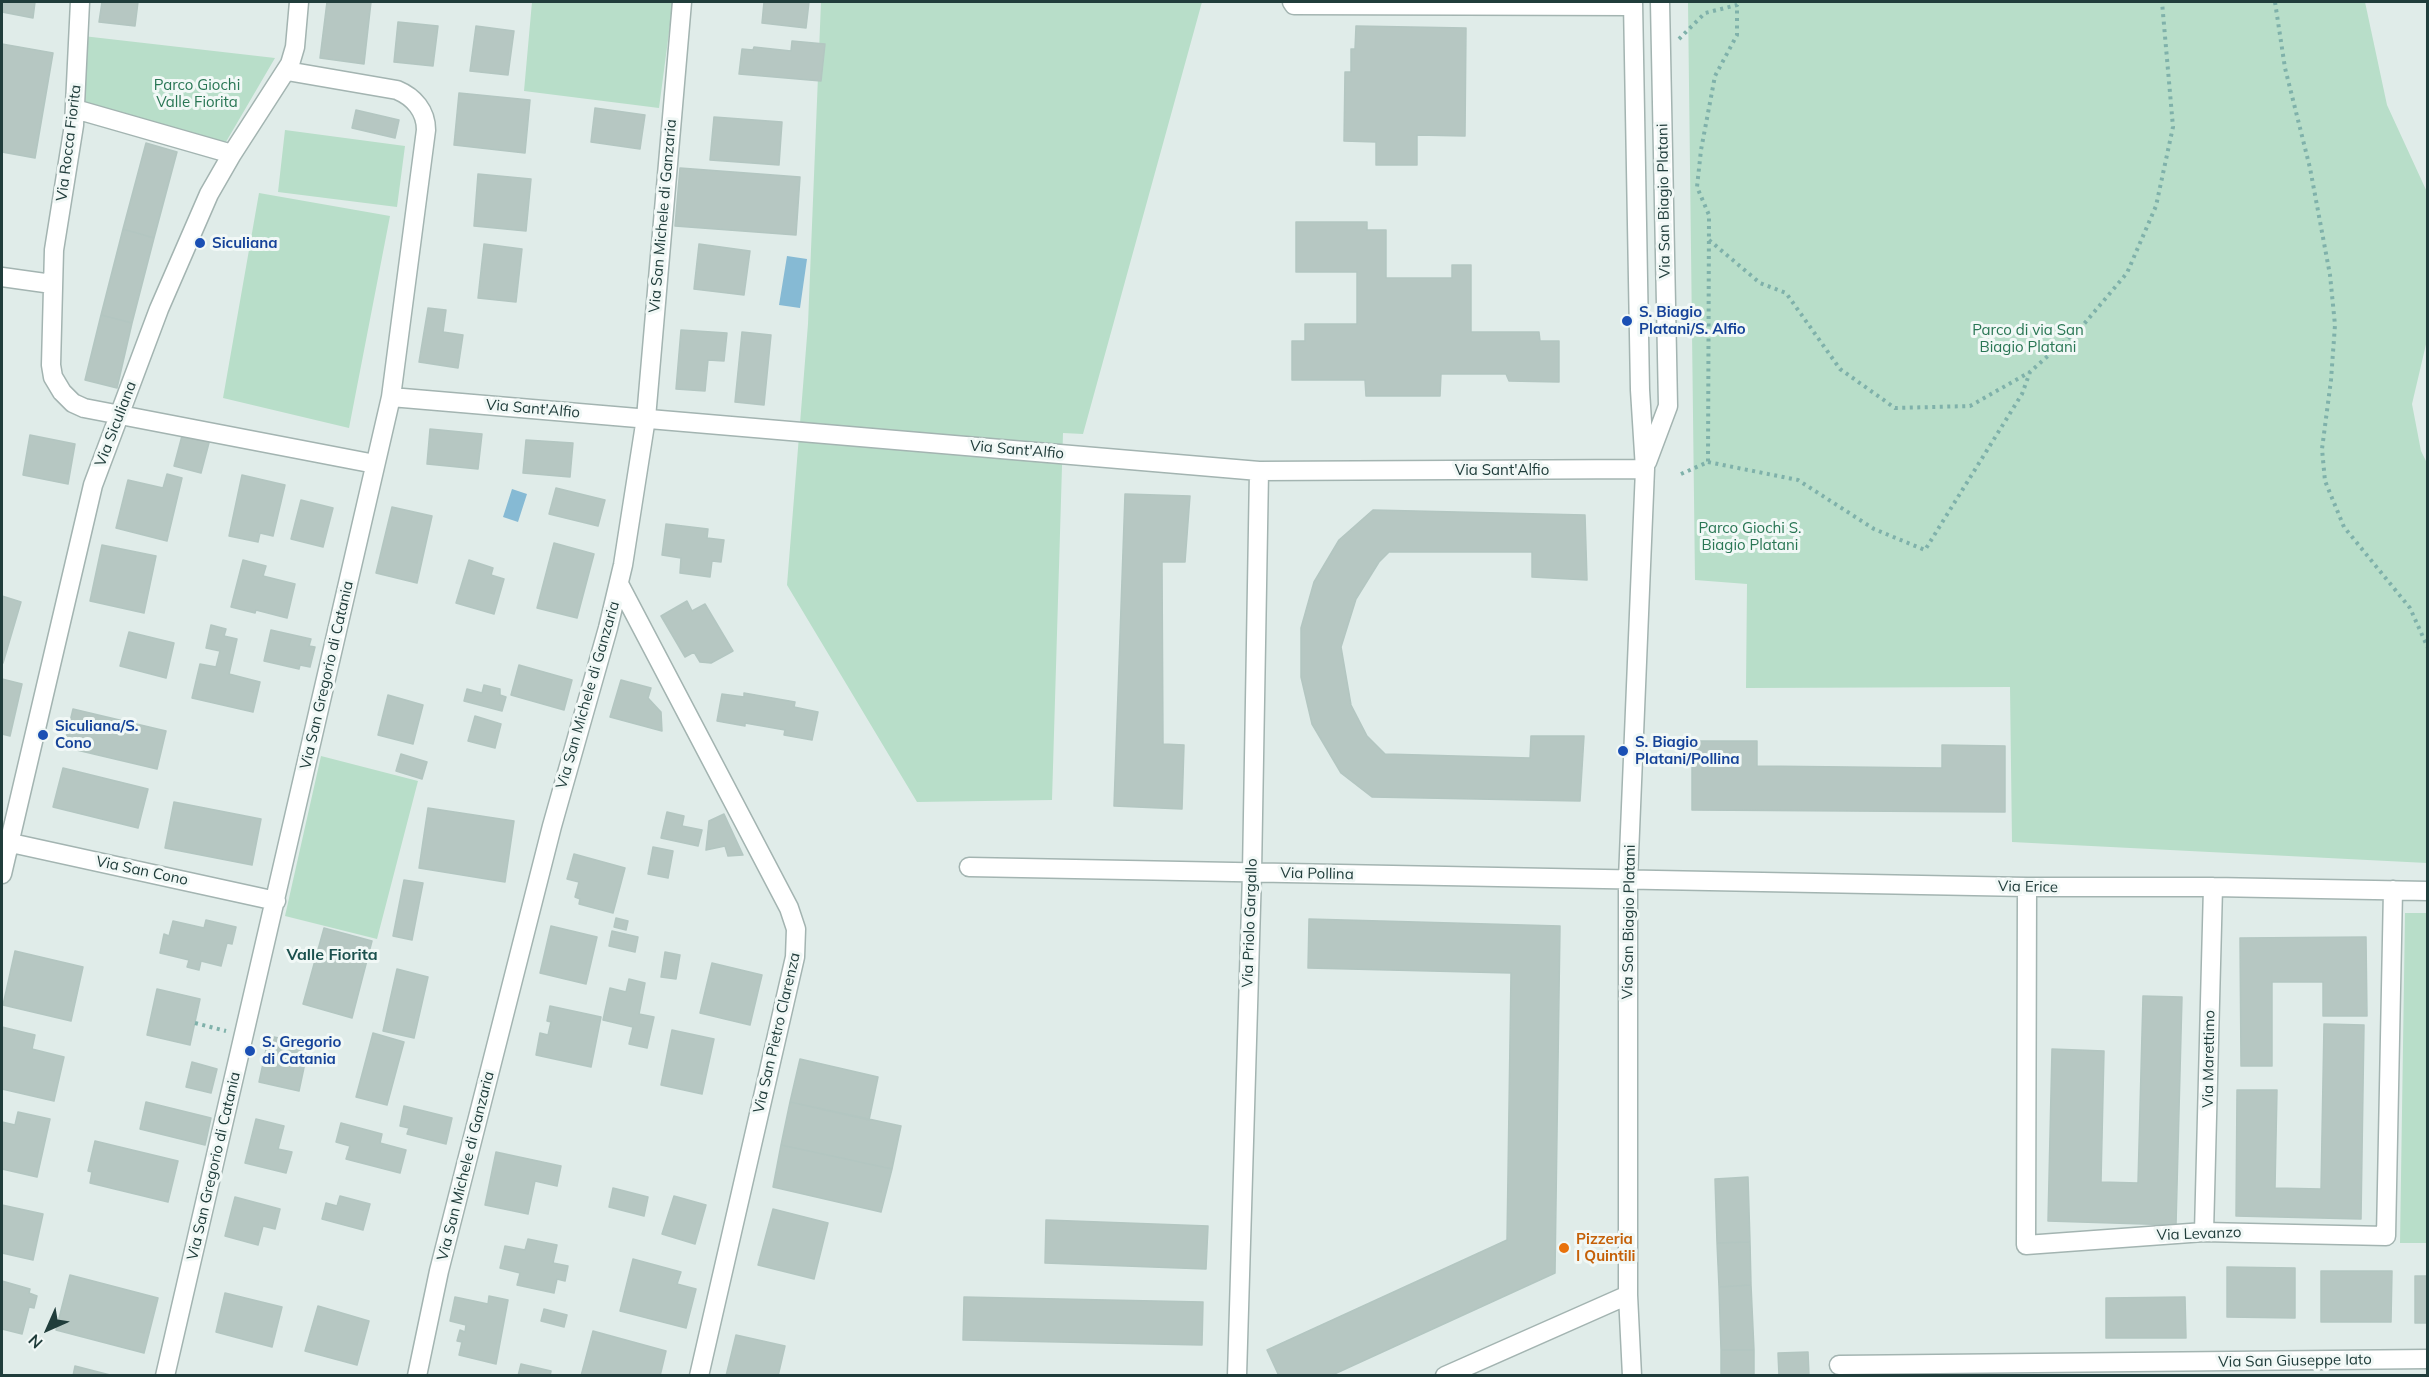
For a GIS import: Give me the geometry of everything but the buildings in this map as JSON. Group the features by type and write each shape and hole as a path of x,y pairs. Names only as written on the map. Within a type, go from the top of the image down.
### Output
{"street":[{"name":"Via Rocca Fiorita","path":"52,284 55,239 71,152 80,2"},
{"name":"Via Siculiana","path":"2,874 5,841 93,485 159,309 209,194 232,153 286,71 295,46 299,2"},
{"name":"Via San Michele di Ganzaria","path":"417,1376 439,1271 549,838 619,584 646,418 682,2"},
{"path":"1292,2 1294,5 1633,4"},
{"name":"Via San Biagio Platani","path":"1645,469 1668,406 1660,2"},
{"name":"Via San Biagio Platani","path":"1632,1376 1628,1295 1629,879 1645,469 1640,390 1633,4"},
{"name":"Via San Gregorio di Catania","path":"165,1376 391,397 426,130 425,118 418,105 405,93 286,71"},
{"path":"75,109 232,153"},
{"path":"2,277 52,284 51,365 57,384 78,406 375,464"},
{"path":"1640,390 1668,387"},
{"name":"Via Sant'Alfio","path":"391,397 1259,471 1645,469"},
{"name":"Via Priolo Gargallo","path":"1237,1376 1259,471"},
{"name":"Via San Pietro Clarenza","path":"619,584 789,908 797,934 793,968 699,1376"},
{"name":"Via San Cono","path":"5,841 276,901"},
{"name":"Via Pollina","path":"969,867 1629,879"},
{"name":"Via Erice","path":"1629,879 2027,887 2213,887 2427,891"},
{"name":"Via Levanzo","path":"2027,887 2026,1245 2204,1232 2386,1236 2393,890"},
{"name":"Via Marettimo","path":"2204,1232 2213,887"},
{"path":"1445,1376 1628,1295"},
{"name":"Via San Giuseppe Iato","path":"1839,1365 2427,1359"}],"path":[{"path":"1708,240 1760,283 1786,293 1840,369 1895,408 1970,406 2031,372 2084,324 2127,273 2156,206 2173,127 2162,2"},
{"path":"2275,2 2285,68 2310,168 2330,275 2335,325 2322,449 2325,481 2344,527 2410,608 2427,648"},
{"path":"1661,57 1705,13 1739,3 1737,35 1715,76 1701,150 1698,188 1709,214 1708,462"},
{"path":"1681,474 1708,462 1798,480 1874,529 1925,550 2022,394 2031,372"},
{"path":"195,1023 232,1032"}],"green space":[{"path":"532,2 673,2 659,108 524,91"},
{"path":"821,2 1202,2 1083,434 1063,433 1052,800 917,802 787,585 808,324"},
{"name":"Parco di via San Biagio Platani","path":"1688,2 2365,2 2387,105 2427,192 2427,340 2412,404 2421,451 2428,465 2427,863 2012,842 2010,687 1746,688 1747,584 1695,580"},
{"name":"Parco Giochi Valle Fiorita","path":"83,36 275,58 223,147 78,107"},
{"path":"285,130 405,146 397,207 278,192"},
{"path":"259,193 390,216 349,428 223,398"},
{"path":"321,756 418,781 377,939 285,916"},
{"path":"2405,913 2427,913 2427,1243 2400,1243"}],"water":[{"path":"787,256 807,259 800,308 779,305"},
{"path":"512,489 527,494 518,522 503,517"}],"place":[{"name":"Siculiana","path":"200,243"},
{"name":"S. Biagio Platani/S. Alfio","path":"1627,321"},
{"name":"Siculiana/S. Cono","path":"43,735"},
{"name":"S. Biagio Platani/Pollina","path":"1623,751"},
{"name":"S. Gregorio di Catania","path":"250,1051"},
{"name":"Pizzeria I Quintili","path":"1564,1248"}],"district":[{"name":"Valle Fiorita","path":"332,955"}],"park label":[{"name":"Parco Giochi S. Biagio Platani","path":"1750,536"}]}
